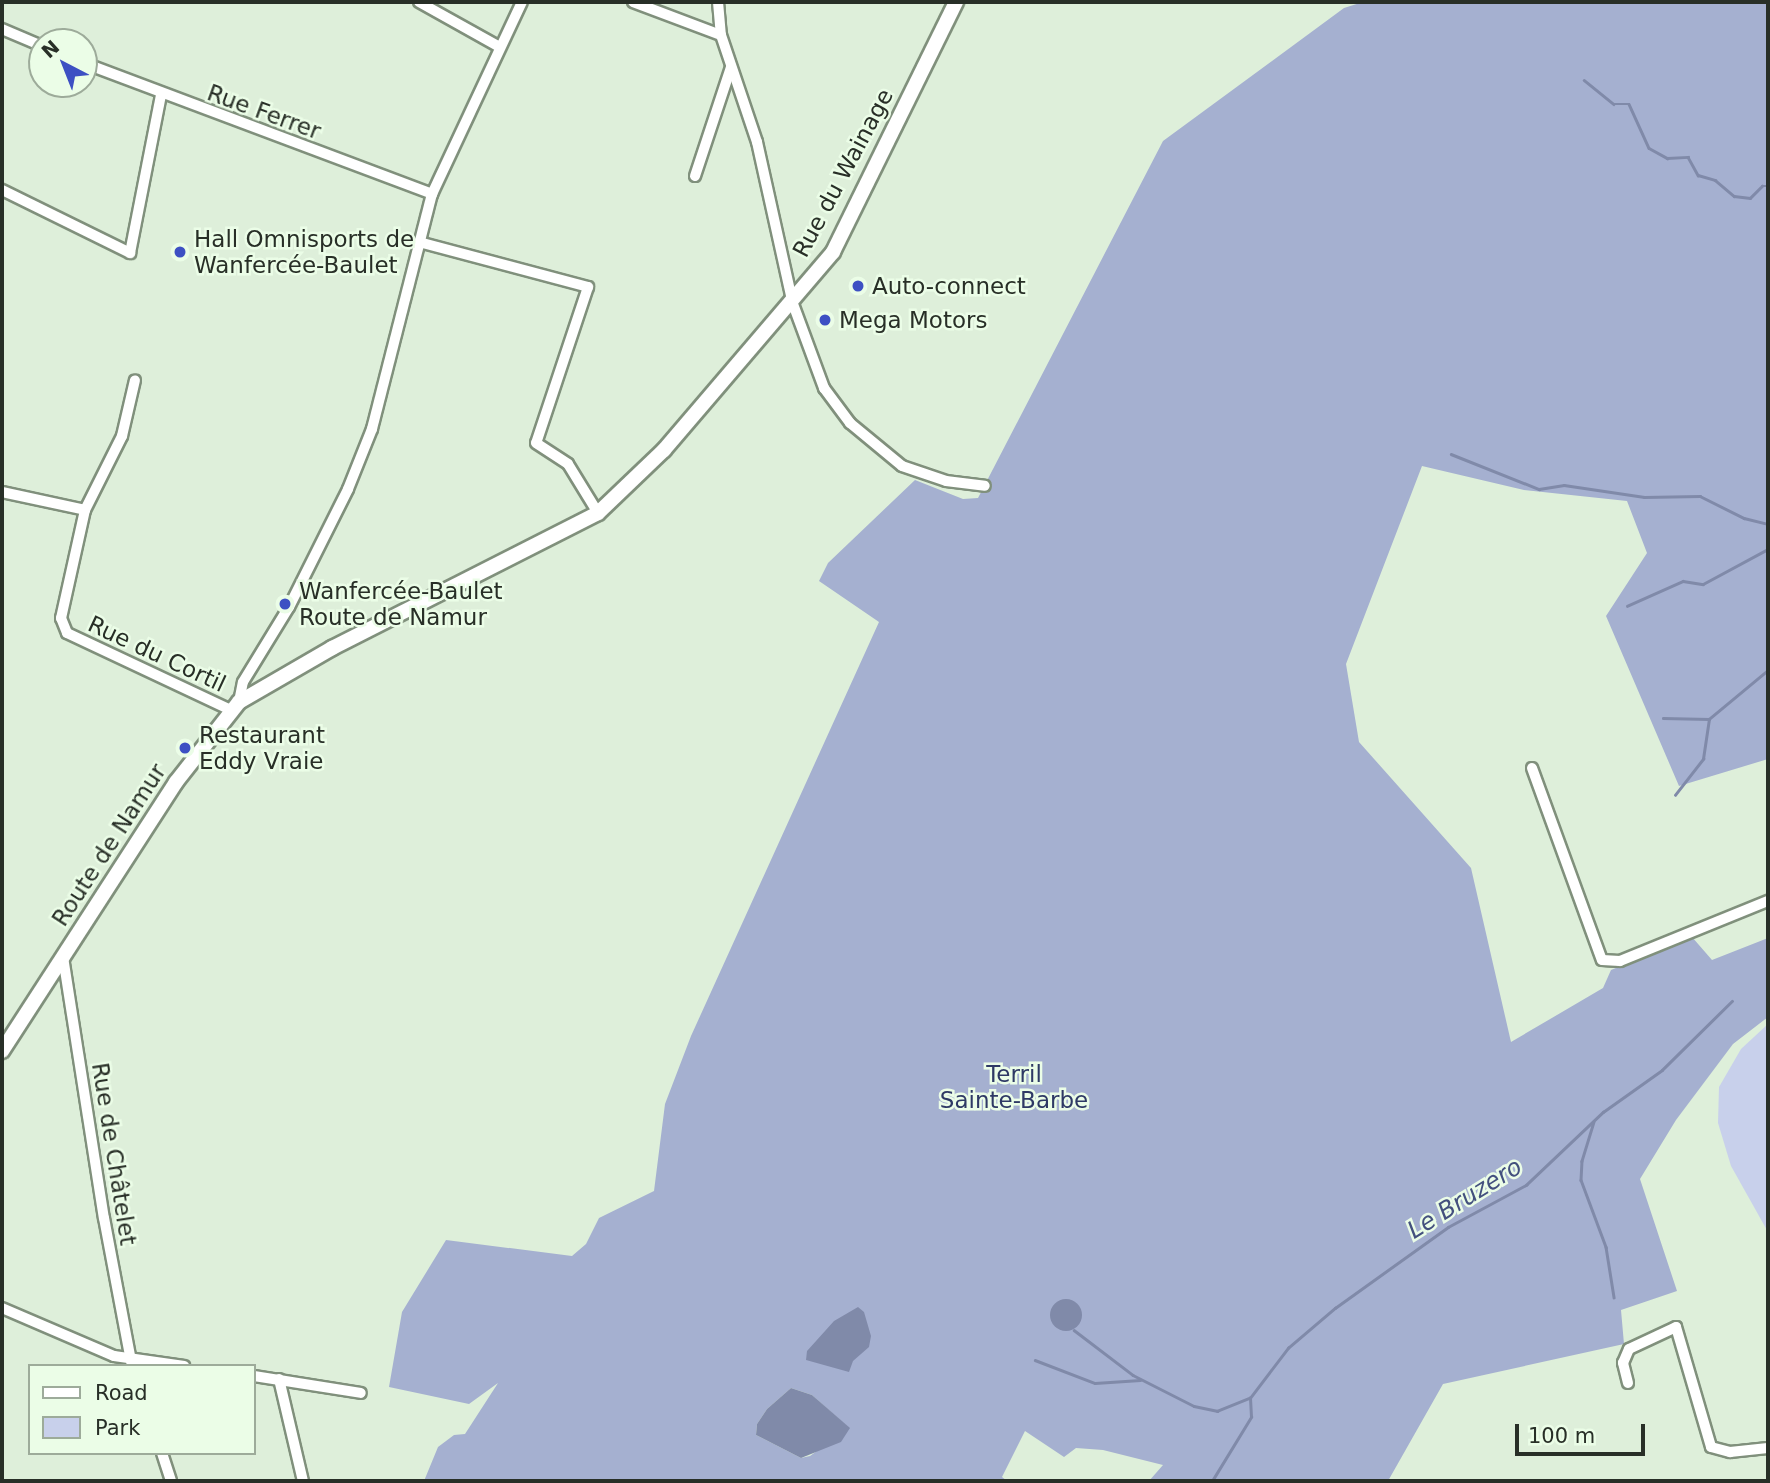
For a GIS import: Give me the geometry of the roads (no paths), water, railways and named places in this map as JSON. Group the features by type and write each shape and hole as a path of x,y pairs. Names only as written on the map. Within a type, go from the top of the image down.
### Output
{"main road":[{"name":"Rue du Wainage","path":"722,384 793,304 833,252 956,2"},
{"name":"Route de Namur","path":"2,1051 176,782 235,706 332,648 597,513 624,492 722,384"}],"street":[{"path":"419,2 498,46"},
{"path":"235,706 243,682 289,607 348,489 372,429 432,194 498,46 522,2"},
{"path":"634,2 721,35"},
{"path":"718,2 721,35 757,142 793,304 824,388 859,431 902,466 920,475 985,486"},
{"path":"2,29 28,40"},
{"path":"695,176 730,67"},
{"name":"Rue Ferrer","path":"98,69 162,95 432,194"},
{"path":"2,190 130,253 162,95"},
{"path":"419,242 588,287 536,443 568,464 597,513"},
{"name":"Rue du Cortil","path":"135,380 122,436 85,510 61,618 67,633 235,706"},
{"path":"2,492 85,510"},
{"path":"1532,768 1602,960 1620,961 1768,901"},
{"name":"Rue de Châtelet","path":"63,957 131,1362"},
{"path":"2,1308 114,1356 131,1362 158,1364"},
{"path":"1629,1383 1623,1363 1629,1349 1676,1327 1711,1447 1730,1452 1768,1448"},
{"path":"256,1376 361,1393"},
{"path":"279,1379 303,1481"},
{"path":"163,1455 171,1481"}],"waterway":[{"path":"1584,80 1614,104 1629,104 1649,148 1667,158 1688,157 1698,175 1715,180 1734,196 1750,198 1762,186 1768,186"},
{"path":"1451,454 1539,489 1564,485 1644,497 1700,496 1744,518 1768,524"},
{"path":"1627,606 1683,581 1703,584 1768,549"},
{"path":"1663,718 1709,719 1768,670"},
{"path":"1675,795 1703,759 1709,719"},
{"name":"Le Bruzero","path":"1250,1398 1288,1348 1335,1308 1448,1227 1526,1185 1603,1112 1662,1070 1732,1001"},
{"path":"1594,1122 1582,1161 1581,1180 1606,1247 1614,1297"},
{"path":"1074,1330 1133,1375 1194,1406 1217,1411 1250,1398"},
{"path":"1035,1360 1095,1383 1140,1380"},
{"path":"1212,1481 1251,1417 1250,1398"}],"place":[{"name":"Hall Omnisports de Wanfercée-Baulet","path":"180,252"},
{"name":"Auto-connect","path":"858,286"},
{"name":"Mega Motors","path":"825,320"},
{"name":"Wanfercée-Baulet Route de Namur","path":"285,604"},
{"name":"Restaurant Eddy Vraie","path":"185,748"}],"park label":[{"name":"Terril Sainte-Barbe","path":"1014,1087"}]}
